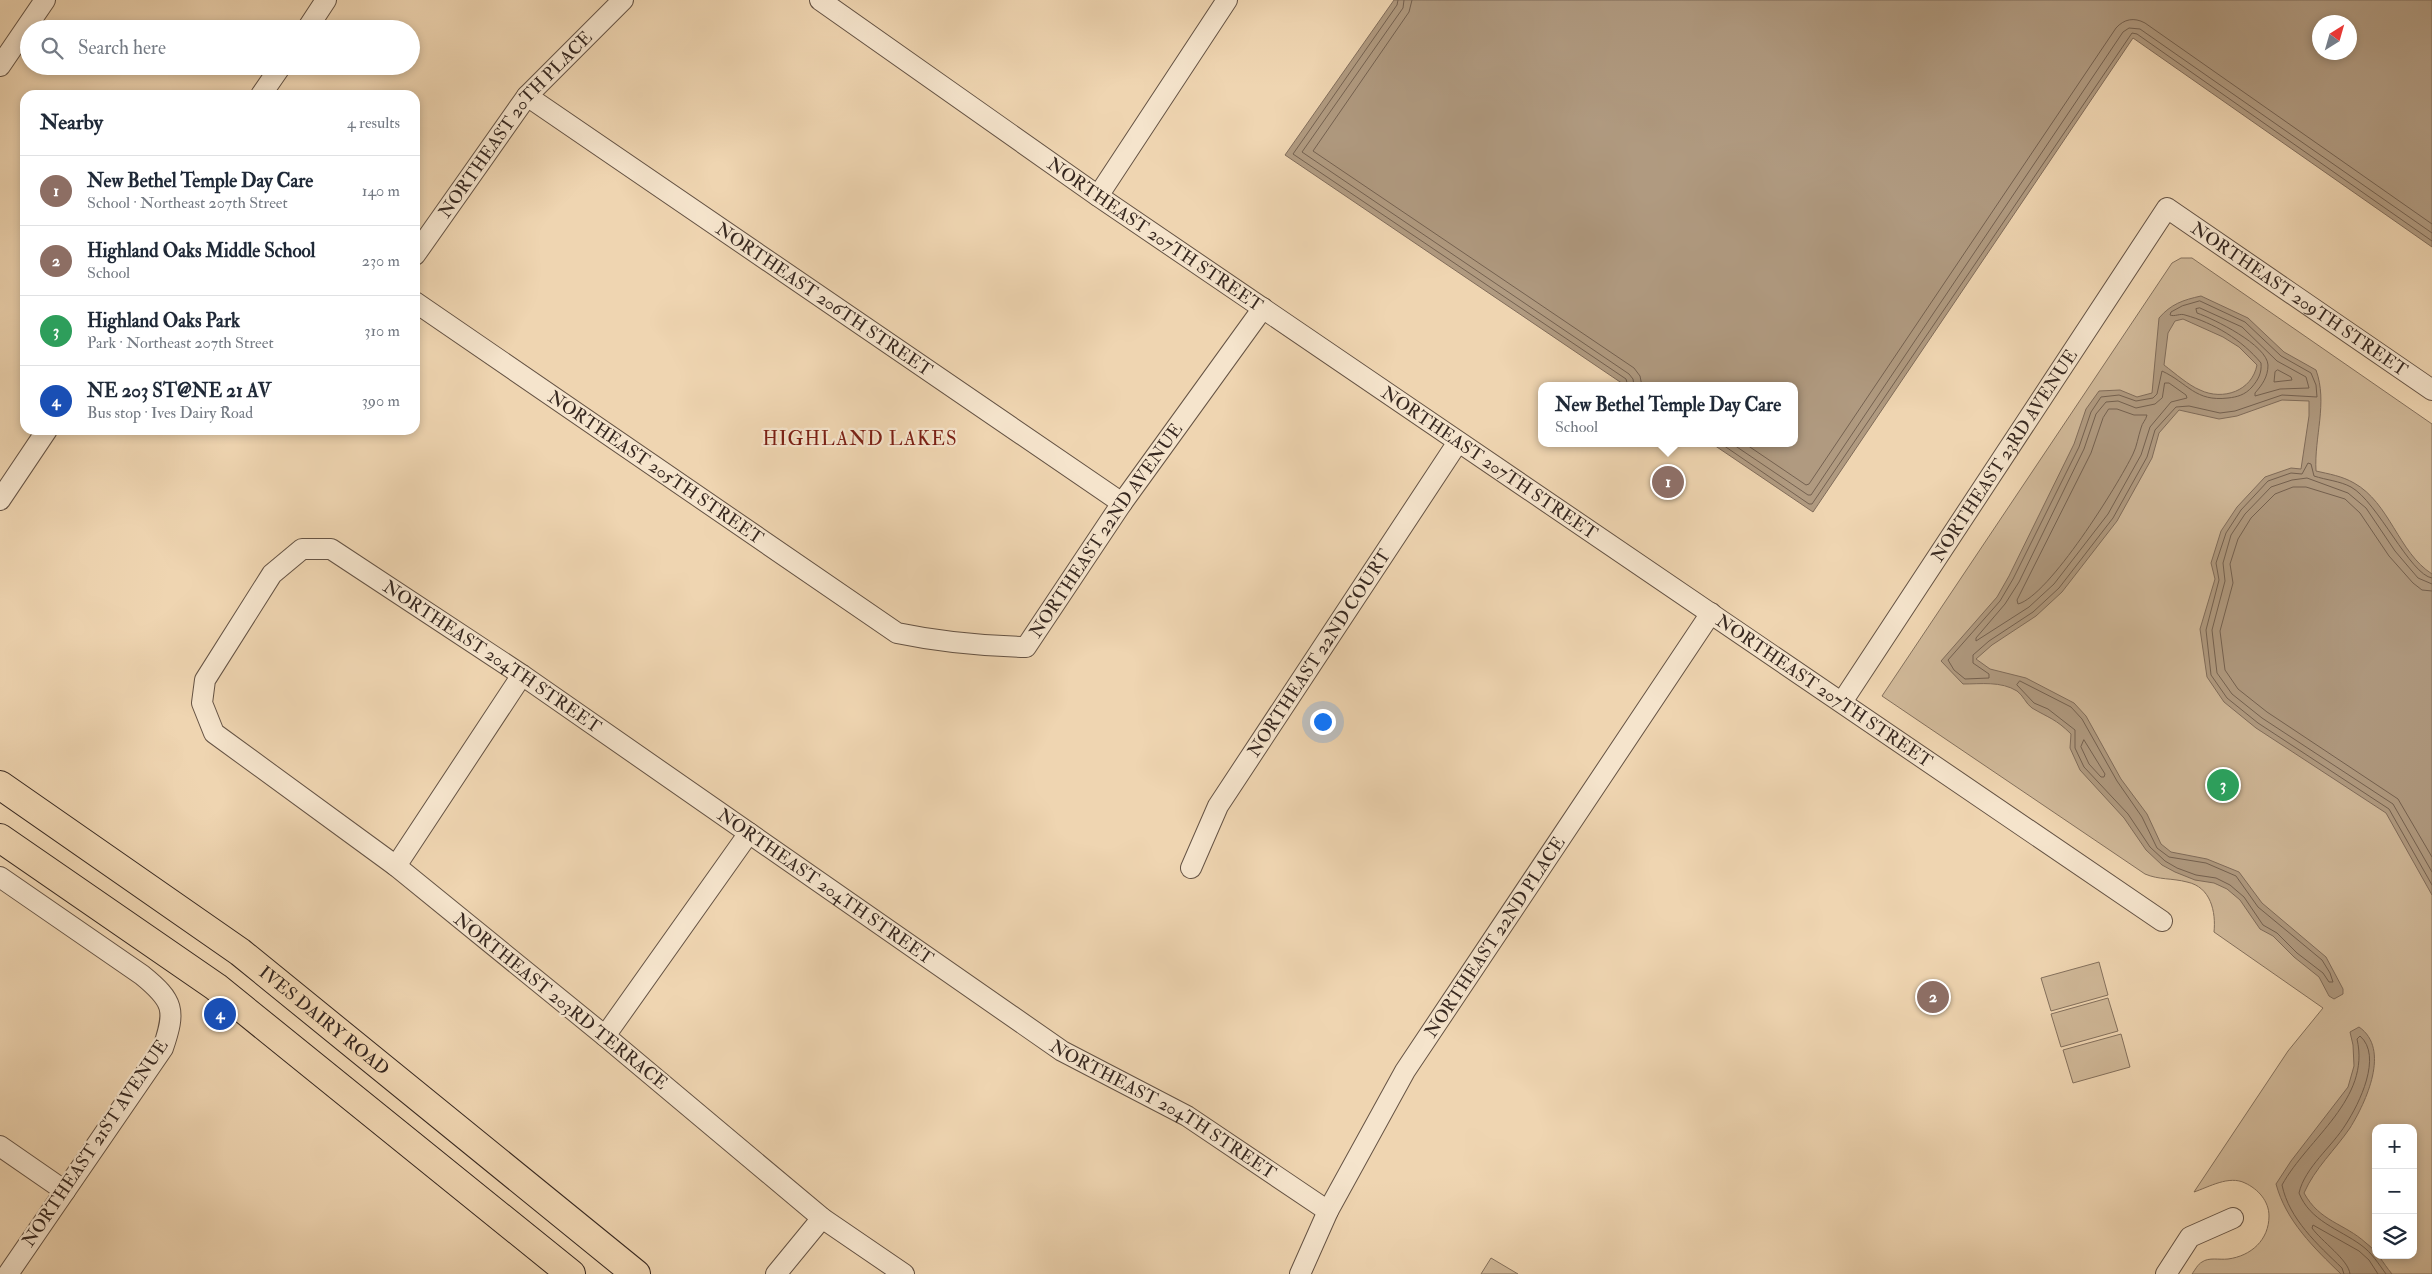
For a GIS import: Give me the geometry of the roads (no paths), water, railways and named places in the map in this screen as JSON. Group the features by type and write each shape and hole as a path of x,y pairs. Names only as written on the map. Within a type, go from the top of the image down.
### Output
{"main road":[{"name":"IVES DAIRY ROAD","path":"0,785 240,952 636,1274"},
{"path":"0,838 216,987 571,1274"}],"street":[{"path":"31,20 45,0"},
{"path":"312,20 326,0"},
{"name":"NORTHEAST 20TH PLACE","path":"420,247 527,96 623,0"},
{"name":"NORTHEAST 207TH STREET","path":"820,0 1098,196 2162,922"},
{"path":"1098,196 1227,0"},
{"path":"0,66 20,37"},
{"path":"264,90 275,75"},
{"name":"NORTHEAST 206TH STREET","path":"527,96 1122,503"},
{"name":"NORTHEAST 209TH STREET","path":"2167,208 2432,390"},
{"name":"NORTHEAST 23RD AVENUE","path":"1842,702 2167,208"},
{"name":"NORTHEAST 205TH STREET","path":"420,305 897,633"},
{"name":"NORTHEAST 22ND AVENUE","path":"897,633 935,641 987,646 1026,647 1122,503 1263,308"},
{"path":"0,500 44,435"},
{"name":"NORTHEAST 22ND COURT","path":"1191,868 1218,806 1458,442"},
{"name":"NORTHEAST 204TH STREET","path":"214,733 202,703 206,680 272,574 302,549 331,549 522,675 1062,1051 1187,1116 1328,1211"},
{"name":"NORTHEAST 22ND PLACE","path":"1300,1274 1328,1211 1406,1072 1711,613"},
{"path":"396,866 522,675"},
{"name":"NORTHEAST 203RD TERRACE","path":"214,733 396,866 605,1036 822,1218 904,1274"},
{"path":"605,1036 750,833"},
{"name":"NORTHEAST 21ST AVENUE","path":"0,877 142,975 162,991 170,1008 172,1022 163,1048 8,1274"},
{"path":"0,1146 65,1191"},
{"path":"776,1274 822,1218"},
{"path":"2166,1274 2190,1237 2233,1218"}],"water":[{"path":"1394,0 2432,0 2432,247 2133,38 1813,512 1717,447 1798,447 1798,382 1620,382 1285,155"},
{"path":"2201,296 2248,318 2284,352 2316,370 2321,395 2321,407 2316,471 2345,479 2366,492 2386,515 2420,565 2432,574 2432,895 2386,813 2256,728 2224,702 2207,677 2200,629 2215,579 2211,563 2221,531 2237,507 2265,477 2291,468 2301,469 2309,416 2309,401 2282,400 2237,416 2219,419 2179,410 2159,433 2152,458 2117,521 2062,592 2036,616 1992,645 1976,659 1990,669 2026,678 2074,703 2086,716 2121,779 2147,814 2161,844 2171,852 2207,859 2239,872 2262,903 2326,957 2343,989 2343,994 2334,999 2329,996 2319,977 2294,957 2273,936 2260,929 2240,900 2227,889 2214,883 2195,880 2175,872 2162,865 2146,850 2124,818 2080,770 2070,748 2071,734 2066,729 2032,708 2017,691 1998,684 1963,684 1941,661 1997,597 2074,444 2086,409 2099,391 2120,390 2137,397 2152,393 2159,318 2173,306","holes":["2183,319 2223,337 2239,347 2257,365 2249,381 2235,391 2227,394 2218,394 2200,390 2164,365 2168,333 2175,321"]},
{"path":"2359,1027 2368,1037 2373,1048 2374,1062 2368,1090 2350,1128 2319,1167 2304,1193 2317,1210 2358,1236 2370,1246 2372,1248 2372,1259 2381,1259 2392,1274 2341,1274 2311,1244 2294,1222 2276,1184 2291,1161 2348,1087 2354,1066 2350,1032"}],"place":[{"name":"New Bethel Temple Day Care","path":"1668,482"},
{"name":"Highland Oaks Park","path":"2223,785"},
{"name":"Highland Oaks Middle School","path":"1933,997"},
{"name":"NE 203 ST@NE 21 AV","path":"220,1014"}],"district":[{"name":"HIGHLAND LAKES","path":"860,438"}]}
